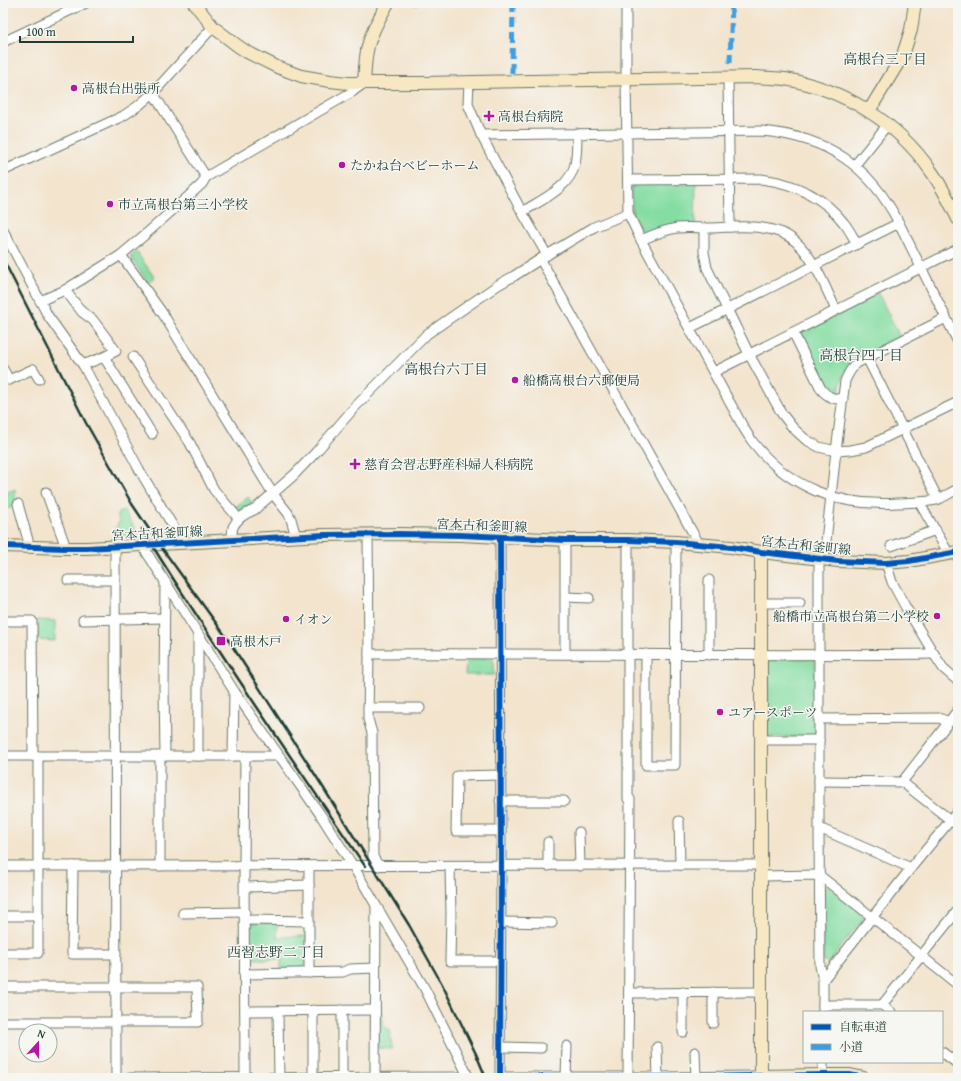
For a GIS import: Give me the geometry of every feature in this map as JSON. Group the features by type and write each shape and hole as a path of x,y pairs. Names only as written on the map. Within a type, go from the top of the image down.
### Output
{"street":[{"path":"3,42 86,3"},
{"path":"194,3 213,27 242,49 277,67 301,76 316,79 348,83 364,83 757,77 783,79 810,85 847,99 869,111 888,124 919,156 931,171 942,188 958,219"},
{"path":"40,301 65,290 121,255 147,234 202,184 206,177 352,92 364,83 368,45 374,28 388,3"},
{"path":"626,3 628,213 752,441 768,459 787,475 808,488 831,497 862,503 889,504 938,499 958,489"},
{"path":"869,111 903,55 911,30 915,3"},
{"path":"3,171 123,116 138,106 153,94 213,27"},
{"path":"728,77 730,227"},
{"path":"469,82 468,104 481,135 545,256"},
{"path":"153,94 206,177"},
{"path":"855,165 888,124"},
{"path":"481,135 762,131 782,133 810,140 830,149 855,165 883,196 891,207 958,342"},
{"path":"522,212 559,189 569,179 575,165 577,155 577,133"},
{"path":"628,180 761,178 793,186 806,191 829,207 844,223 857,244"},
{"path":"233,540 233,527 239,519 254,510 294,475 354,408 427,334 498,285 545,256 594,227 628,213"},
{"path":"690,328 899,223"},
{"path":"642,240 677,228 761,227 770,229 791,237 797,242 814,266 836,310"},
{"path":"704,228 704,252 707,268 749,354 782,414 793,428 805,439 820,447 836,451 866,447 958,402"},
{"path":"3,230 48,316 83,365 140,471 183,543"},
{"path":"714,372 958,249"},
{"path":"121,255 163,314 273,494 288,513 296,537"},
{"path":"545,256 541,260 541,263 699,544"},
{"path":"65,290 82,312 93,320 116,351 83,365"},
{"path":"890,1011 882,1005 823,1008 823,980 820,966 819,875 819,656 821,559 831,497 845,381 850,370 857,363 946,318"},
{"path":"793,332 824,393 830,397 843,400"},
{"path":"104,357 152,434"},
{"path":"133,358 190,443 214,490 239,519"},
{"path":"867,358 938,499"},
{"path":"3,370 9,380 33,369 39,379"},
{"path":"46,492 65,548"},
{"path":"919,502 936,530 953,553"},
{"path":"18,504 28,540 28,547"},
{"path":"891,546 936,530"},
{"path":"368,534 368,719 372,733 373,857 379,866"},
{"name":"宮本古和釜町線","path":"3,546 65,548 115,547 368,534 437,534 565,540 676,542 731,547 821,559 886,563 909,561 953,553"},
{"path":"500,537 500,1077 722,1078 850,1075 864,1078"},
{"path":"565,540 565,654"},
{"path":"628,540 630,865 628,1078"},
{"path":"646,654 646,765 675,765 676,542"},
{"path":"130,1078 469,1078 425,989 353,866 320,814 234,691 142,545"},
{"path":"115,547 116,1078"},
{"path":"761,552 761,1077"},
{"path":"886,563 892,582 942,668 958,681"},
{"path":"68,580 115,580"},
{"path":"708,655 709,580"},
{"path":"160,866 164,687 164,582"},
{"path":"566,597 589,598"},
{"path":"761,603 800,603"},
{"path":"83,620 164,618"},
{"path":"3,621 32,621 39,916 38,953 3,953"},
{"path":"198,635 198,756"},
{"path":"369,654 675,654 819,656 934,654"},
{"path":"233,756 234,691"},
{"path":"368,708 420,708"},
{"path":"902,782 958,710"},
{"path":"819,719 939,718 949,722"},
{"path":"761,740 819,740"},
{"path":"3,756 279,756"},
{"path":"245,756 245,1078"},
{"path":"501,775 457,776 456,831 501,831"},
{"path":"819,781 902,782 954,823"},
{"path":"500,801 564,801"},
{"path":"823,980 911,868 954,823 958,811"},
{"path":"679,821 680,865"},
{"path":"819,828 911,868"},
{"path":"579,832 580,866"},
{"path":"548,842 548,866"},
{"path":"3,866 680,865 819,875 958,985"},
{"path":"73,866 72,954 116,954"},
{"path":"309,866 309,973"},
{"path":"450,866 450,961 501,961"},
{"path":"245,886 308,886"},
{"path":"374,1078 376,905"},
{"path":"882,1005 958,910"},
{"path":"183,913 309,921"},
{"path":"3,916 39,916"},
{"path":"501,922 552,922"},
{"path":"244,974 343,972 350,969 375,968"},
{"path":"3,987 197,987 198,1022 3,1022"},
{"path":"683,992 683,1032"},
{"path":"713,1023 714,992"},
{"path":"628,993 761,992"},
{"path":"245,1010 375,1010"},
{"path":"313,1010 313,1078"},
{"path":"342,1010 342,1078"},
{"path":"278,1011 279,1078"},
{"path":"500,1046 541,1048"},
{"path":"566,1077 567,1046"},
{"path":"657,1048 658,1077"},
{"path":"695,1052 696,1077"},
{"path":"943,1053 958,1064"},
{"path":"823,1063 823,1076"}],"green space":[{"path":"635,183 696,183 695,224 646,233 641,231 632,212 631,187"},
{"path":"136,251 154,277 148,283 131,258"},
{"path":"878,293 900,337 846,370 840,385 839,395 836,397 827,393 798,333"},
{"path":"15,489 17,504 8,509 3,494"},
{"path":"248,497 253,505 245,512 239,513 234,508"},
{"path":"124,510 139,535 117,537 114,532 119,522 117,514"},
{"path":"38,620 55,621 55,641 38,640"},
{"path":"492,658 494,663 494,675 465,675 466,659"},
{"path":"769,658 813,658 815,661 816,734 813,737 769,737 767,735 767,660"},
{"path":"828,886 865,916 828,963 823,961 822,888"},
{"path":"250,923 277,923 277,937 307,936 305,969 281,970 281,959 248,959 247,926"},
{"path":"377,1012 382,1012 383,1026 390,1030 392,1049 377,1048"}],"railway":[{"path":"3,259 86,423 132,504 229,641 316,776 409,925 442,984 486,1078"},
{"path":"142,529 224,657 365,866"}],"marked path":[{"path":"412,3 430,3"},
{"path":"512,73 513,3"},
{"path":"730,63 732,3"}],"cycle path":[{"path":"3,546 87,548 324,535 399,534 460,535 565,540 676,542 731,547 838,561 886,563 909,561 958,552"},
{"path":"500,537 500,1077 850,1075 864,1078"}],"place":[{"name":"高根台出張所","path":"74,88"},
{"name":"高根台病院","path":"489,116"},
{"name":"たかね台ベビーホーム","path":"342,165"},
{"name":"市立高根台第三小学校","path":"110,204"},
{"name":"船橋高根台六郵便局","path":"515,380"},
{"name":"慈育会習志野産科婦人科病院","path":"355,464"},
{"name":"船橋市立高根台第二小学校","path":"937,616"},
{"name":"イオン","path":"286,619"},
{"name":"高根木戸","path":"221,641"},
{"name":"ユアースポーツ","path":"720,712"}],"district":[{"name":"高根台三丁目","path":"885,59"},
{"name":"高根台四丁目","path":"861,355"},
{"name":"高根台六丁目","path":"446,369"},
{"name":"西習志野二丁目","path":"276,952"}]}
